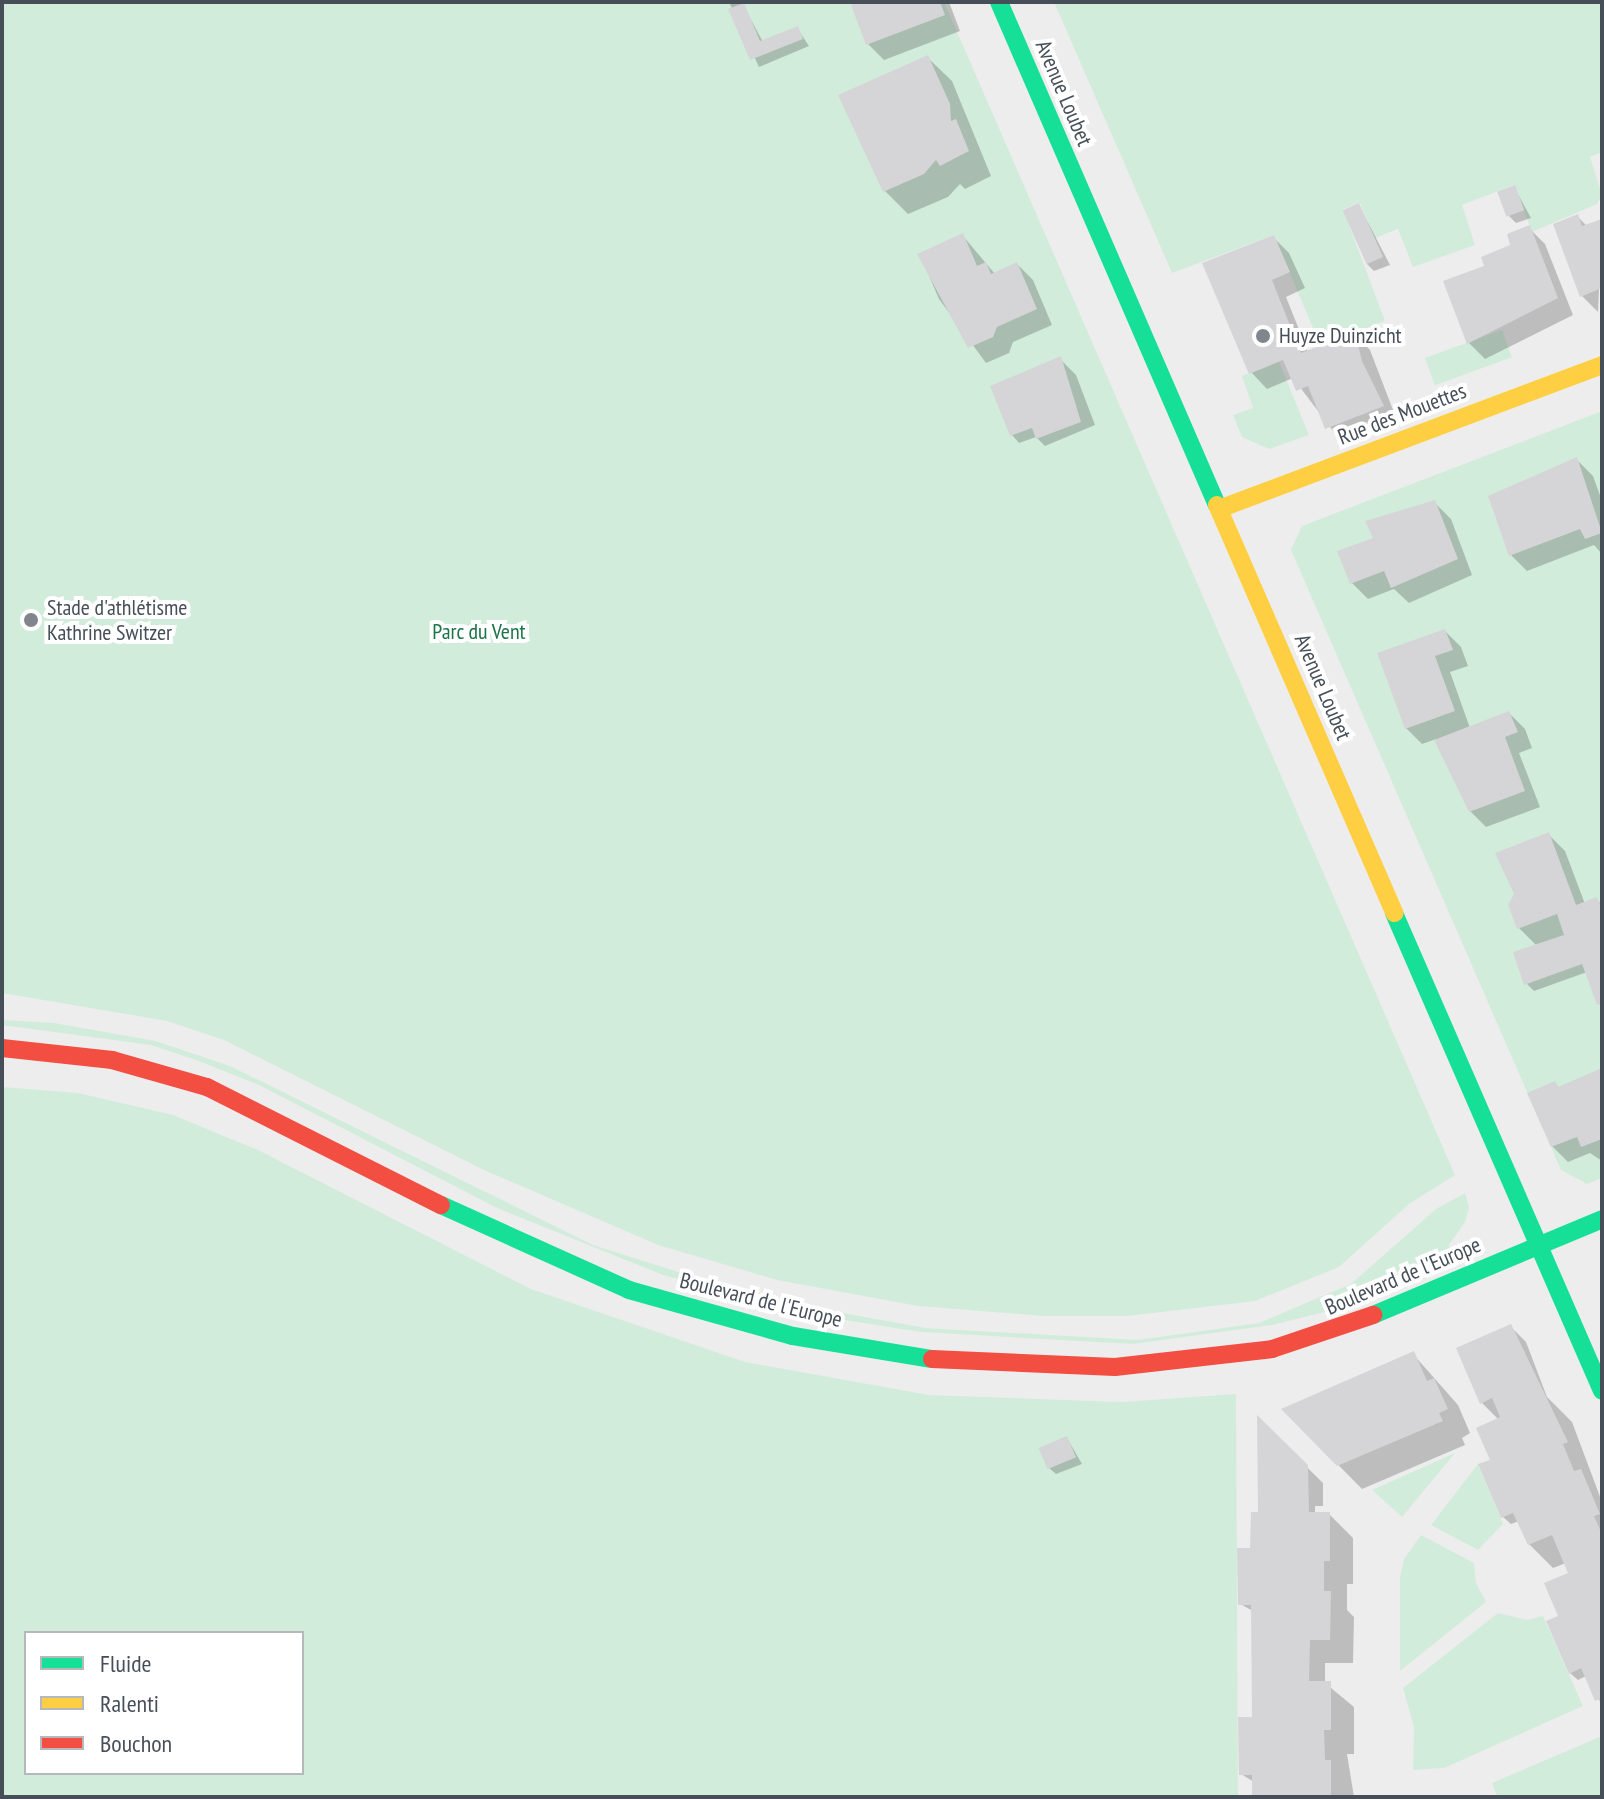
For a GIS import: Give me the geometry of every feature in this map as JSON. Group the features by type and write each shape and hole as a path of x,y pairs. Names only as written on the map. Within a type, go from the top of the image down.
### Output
{"street":[{"name":"Avenue Loubet","path":"999,2 1602,1391"},
{"name":"Rue des Mouettes","path":"1219,509 1602,365"},
{"name":"Boulevard de l'Europe","path":"2,1048 112,1060 207,1087 513,1241 629,1290 793,1336 937,1360 1115,1367 1272,1349 1375,1315 1602,1219"}],"green space":[{"name":"Parc du Vent","path":"2,2 944,2 1455,1175 1409,1204 1339,1267 1255,1301 1127,1316 1043,1316 918,1306 777,1280 658,1245 484,1170 224,1040 167,1021 2,993"},
{"path":"1054,2 1602,2 1602,152 1590,157 1602,195 1597,204 1532,232 1514,185 1462,205 1475,245 1413,267 1398,229 1375,238 1360,203 1343,209 1385,321 1320,345 1274,235 1172,273"},
{"path":"1502,330 1512,357 1435,385 1425,358"},
{"path":"1279,362 1309,435 1269,449 1242,437 1233,415 1253,408 1242,376"},
{"path":"1602,411 1602,1178 1587,1184 1561,1170 1291,550 1302,526"},
{"path":"2,1020 54,1023 156,1041 230,1066 593,1245 764,1299 926,1328 1138,1340 1259,1323 1351,1284 1436,1209 1465,1193 1469,1207 1465,1222 1449,1245 1451,1258 1333,1310 1272,1325 1133,1344 921,1332 813,1315 663,1275 497,1208 259,1085 196,1060 151,1045 2,1025"},
{"path":"2,1087 78,1093 173,1115 258,1150 531,1289 745,1362 929,1395 1122,1402 1236,1394 1238,1797 2,1797"},
{"path":"1455,1453 1402,1517 1372,1490"},
{"path":"1478,1464 1503,1524 1478,1550 1431,1525"},
{"path":"1421,1535 1474,1563 1476,1583 1486,1602 1400,1671 1400,1577 1404,1559"},
{"path":"1498,1613 1527,1620 1543,1616 1583,1706 1444,1768 1413,1770 1414,1727 1403,1688"},
{"path":"1602,1736 1602,1797 1497,1797 1492,1783"}],"building":[{"path":"859,2 940,2 945,15 866,45 851,5"},
{"path":"744,3 760,41 798,26 803,39 750,60 728,9"},
{"path":"928,55 950,104 951,121 956,119 969,151 940,166 936,160 924,174 883,192 838,95"},
{"path":"1515,185 1524,210 1506,217 1497,191"},
{"path":"1359,203 1383,257 1367,264 1343,210"},
{"path":"1578,214 1582,226 1602,219 1602,288 1580,297 1553,224"},
{"path":"1530,225 1558,298 1467,344 1443,281 1484,266 1481,257 1510,245 1507,234"},
{"path":"963,233 977,266 986,262 991,274 1017,262 1037,309 997,327 993,337 968,348 917,254"},
{"path":"1274,235 1290,272 1272,280 1301,353 1355,332 1362,361 1384,406 1325,429 1308,386 1296,391 1283,360 1249,374 1202,263"},
{"path":"1061,356 1081,422 1036,439 1032,428 1010,436 990,386"},
{"path":"1577,457 1602,533 1585,539 1580,529 1509,556 1488,496"},
{"path":"1435,500 1458,559 1391,588 1384,571 1350,584 1337,551 1373,538 1365,521"},
{"path":"1445,629 1453,650 1435,656 1455,711 1405,729 1377,653"},
{"path":"1509,711 1518,732 1505,737 1525,791 1469,812 1434,740"},
{"path":"1549,832 1576,905 1597,897 1602,909 1602,1004 1597,1005 1582,964 1524,985 1513,952 1564,935 1557,914 1517,929 1508,905 1514,894 1495,853"},
{"path":"1602,1068 1602,1139 1581,1147 1577,1137 1551,1147 1527,1093 1555,1081 1558,1087"},
{"path":"1511,1324 1568,1442 1563,1444 1574,1471 1581,1469 1600,1514 1594,1516 1602,1534 1602,1698 1595,1701 1581,1668 1569,1674 1546,1621 1558,1616 1544,1583 1568,1573 1552,1535 1528,1545 1513,1513 1501,1518 1478,1464 1490,1460 1476,1428 1500,1417 1492,1398 1480,1404 1456,1348"},
{"path":"1414,1351 1427,1381 1434,1378 1448,1409 1439,1413 1443,1421 1337,1466 1281,1409"},
{"path":"1257,1415 1308,1465 1309,1512 1330,1512 1330,1561 1324,1561 1324,1591 1331,1591 1330,1640 1310,1640 1309,1681 1331,1681 1331,1730 1324,1730 1325,1760 1331,1760 1331,1797 1252,1797 1252,1775 1239,1775 1238,1717 1252,1717 1251,1605 1238,1605 1237,1548 1250,1548 1251,1512 1258,1512"},
{"path":"1067,1436 1076,1457 1047,1469 1038,1448"}],"traffic: fast":[{"path":"999,2 1217,505"},
{"path":"1394,913 1602,1391"},
{"path":"441,1205 629,1290 793,1336 932,1359"},
{"path":"1373,1315 1602,1219"}],"traffic: slow":[{"path":"1219,509 1602,365"},
{"path":"1217,505 1394,913"}],"traffic: jam":[{"path":"2,1048 112,1060 207,1087 441,1205"},
{"path":"932,1359 1115,1367 1272,1349 1373,1315"}],"place":[{"name":"Huyze Duinzicht","path":"1263,336"},
{"name":"Stade d'athlétisme Kathrine Switzer","path":"31,620"}]}
